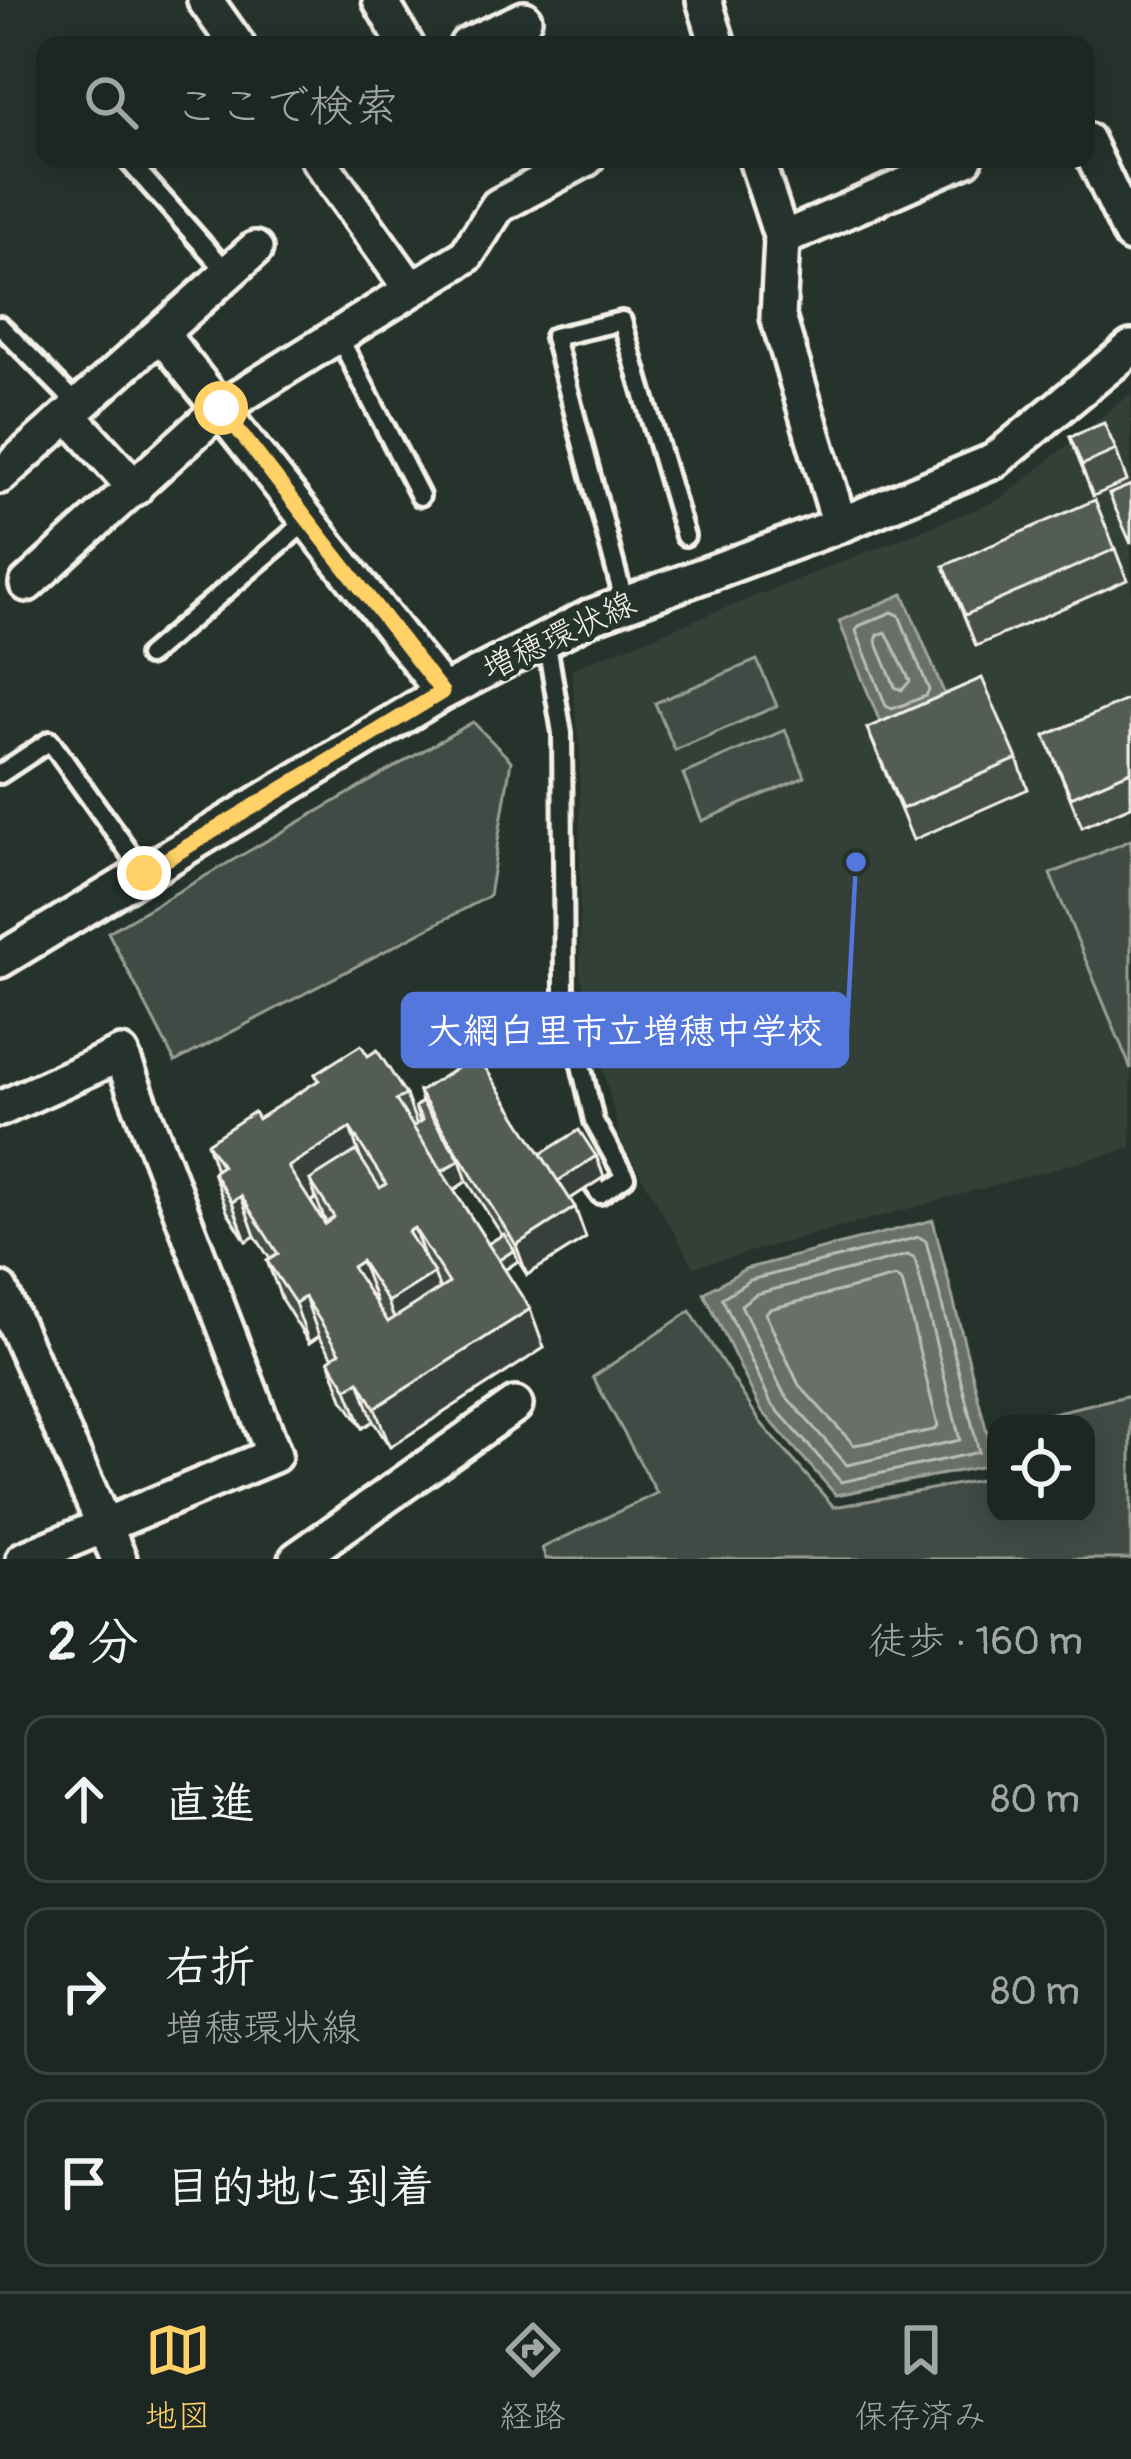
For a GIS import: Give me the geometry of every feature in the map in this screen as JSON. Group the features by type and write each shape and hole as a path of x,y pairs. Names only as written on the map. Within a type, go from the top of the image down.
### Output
{"street":[{"path":"205,0 231,36"},
{"path":"380,0 401,36"},
{"path":"704,0 715,36"},
{"path":"489,36 525,21"},
{"path":"1095,159 1131,235"},
{"path":"324,168 411,289"},
{"path":"27,584 221,408 466,256 498,206 569,168"},
{"path":"759,168 782,239 778,317 840,525"},
{"path":"782,239 944,168"},
{"path":"0,476 255,250"},
{"path":"161,334 442,692"},
{"name":"増穂環状線","path":"0,960 442,692 546,639 994,461 1131,348"},
{"path":"74,410 135,488"},
{"path":"0,1108 121,1054 274,1455 24,1559"},
{"path":"0,1290 119,1559"},
{"path":"297,1559 515,1405"}],"lane":[{"path":"136,168 229,274"},
{"path":"625,604 554,337 622,321 685,536"},
{"path":"0,326 74,410"},
{"path":"338,334 420,496"},
{"path":"148,656 308,520"},
{"path":"546,639 562,733 562,970 586,1126 625,1177 600,1194 593,1184"},
{"path":"0,774 50,741 144,873"}],"shaded area":[{"path":"1131,393 1131,1148 694,1267 621,1141 580,974 580,750 571,669 1001,499"},
{"path":"757,660 777,706 675,750 655,703"},
{"path":"473,722 511,761 489,896 175,1062 108,932"},
{"path":"785,730 805,777 702,821 683,774"},
{"path":"1131,840 1131,1069 1050,874"},
{"path":"690,1311 761,1423 834,1507 987,1479 987,1523 1095,1523 1095,1415 1043,1415 1131,1395 1131,1559 546,1559 542,1548 657,1493 593,1377"}],"water":[{"path":"903,594 947,700 882,727 839,621"},
{"path":"933,1220 987,1433 987,1466 836,1495 761,1410 704,1293 745,1269"}],"building":[{"path":"1104,423 1116,450 1082,465 1070,437"},
{"path":"1131,485 1131,544 1109,494"},
{"path":"1095,500 1115,549 965,615 944,566"},
{"path":"982,678 1017,759 902,809 867,728"},
{"path":"1131,698 1131,771 1071,797 1045,736"},
{"path":"361,1045 368,1056 377,1050 406,1095 396,1100 530,1309 375,1408 359,1381 347,1389 329,1360 340,1352 305,1297 295,1303 267,1261 278,1254 241,1196 232,1202 213,1172 222,1166 207,1143 254,1112 258,1119 319,1080 315,1074","holes":["350,1128 386,1184 380,1188 356,1151 310,1180 334,1217 325,1224 288,1167","414,1228 449,1283 388,1322 352,1267 361,1261 388,1302 434,1273 408,1232"]},
{"path":"477,1055 575,1207 516,1245 419,1092"},
{"path":"422,1102 460,1160 442,1171 413,1127 423,1120 415,1107"},
{"path":"579,1130 596,1156 558,1181 541,1154"},
{"path":"504,1234 514,1250 499,1260 488,1244"}],"place":[{"name":"大網白里市立増穂中学校","path":"856,862"}],"route":[{"path":"144,873 442,692 221,408"}]}
